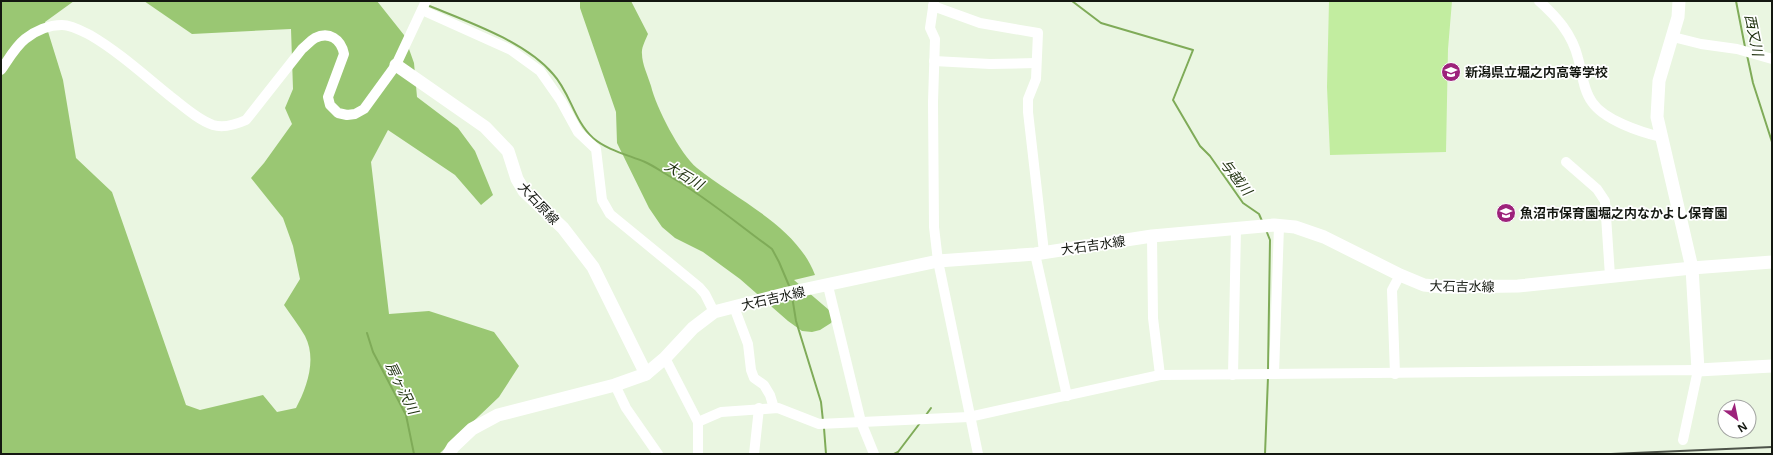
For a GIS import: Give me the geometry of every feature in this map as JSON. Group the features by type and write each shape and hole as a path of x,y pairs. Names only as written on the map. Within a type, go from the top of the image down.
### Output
{"main road":[{"path":"1679,1 1678,17 1659,81 1657,117 1692,268 1698,370 1772,366"},
{"name":"大石原線","path":"396,65 485,127 508,151 517,179 524,191 563,228 593,267 646,374"},
{"name":"大石吉水線","path":"449,454 453,447 472,429 498,415 615,385 646,374 665,358 693,328 714,312 792,292 828,286 938,261 1040,253 1152,236 1278,226 1295,227 1324,237 1400,275 1424,285 1443,287 1518,286 1692,268 1772,262"}],"street":[{"path":"1539,1 1560,22 1574,44 1586,89 1590,100 1596,107 1613,119 1661,137"},
{"path":"978,454 969,417 938,261 934,227 935,39 930,28 934,3 980,24 1038,33 1036,79 1028,99 1028,112 1040,253 1067,396"},
{"path":"1,70 19,45 26,38 48,27 62,24 101,42 182,105 212,125 219,126 246,120 302,49 313,39 321,36 336,38 342,46 344,54 328,97 330,105 338,113 347,115 356,114 364,109 396,65 424,6 511,50 540,71 561,101 578,132 596,149 602,200 610,214 699,287 705,294 714,312"},
{"path":"1673,37 1701,44 1753,52 1772,59"},
{"path":"934,61 990,64 1036,63"},
{"path":"1566,162 1597,189 1605,201 1610,276"},
{"path":"1274,374 1278,226"},
{"path":"1232,374 1236,229"},
{"path":"1152,236 1153,318 1160,375"},
{"path":"1395,374 1392,290 1400,275"},
{"path":"828,286 861,422 874,454"},
{"path":"734,307 748,344 751,370 754,378 764,385 770,395 774,408"},
{"path":"665,358 698,422 698,454"},
{"path":"698,422 721,412 760,408 778,408 819,424 969,417 1160,375 1698,370 1683,440"},
{"path":"615,385 626,408 658,454"},
{"path":"754,454 760,408"}],"green space":[{"path":"1,1 74,1 45,22 63,80 76,158 112,192 186,405 200,410 263,395 277,412 296,408 304,391 309,373 309,345 298,324 284,305 300,279 293,246 283,218 251,178 264,163 292,124 285,108 293,89 291,29 192,34 144,1 377,1 404,35 414,63 417,97 458,128 475,151 493,195 481,205 455,175 388,130 371,162 389,314 429,311 494,332 519,366 499,397 439,454 1,454"},
{"path":"580,1 631,1 648,34 642,52 645,70 658,106 676,141 690,161 697,168 764,215 794,242 806,258 815,275 794,280 836,316 831,323 820,330 812,332 802,331 788,321 740,279 703,252 675,238 662,227 649,208 617,143 616,112 580,8"},
{"path":"1329,1 1452,1 1448,49 1446,152 1330,155 1327,87"}],"waterway":[{"name":"与越川","path":"1072,1 1101,23 1193,50 1173,100 1200,146 1210,156 1243,203 1259,214 1262,221"},
{"name":"西又川","path":"1736,1 1745,47"},
{"name":"大石川","path":"427,5 494,33 511,42 541,62 559,81 576,115 593,138 611,149 648,164 684,185 710,202 772,249 790,288"},
{"name":"西又川","path":"1747,55 1753,83 1772,142"},
{"name":"与越川","path":"1266,230 1270,240 1268,371"},
{"name":"大石川","path":"792,296 796,321 821,402 823,421"},
{"name":"房ヶ沢川","path":"367,333 373,352 406,415 414,454"},
{"name":"与越川","path":"1265,454 1268,377"},
{"path":"926,415 931,408"},
{"path":"894,454 898,452 920,423"},
{"name":"大石川","path":"824,428 826,454"}],"railway":[{"path":"1611,454 1772,447"}],"place":[{"name":"新潟県立堀之内高等学校","path":"1451,72"},
{"name":"魚沼市保育園堀之内なかよし保育園","path":"1506,213"}]}
